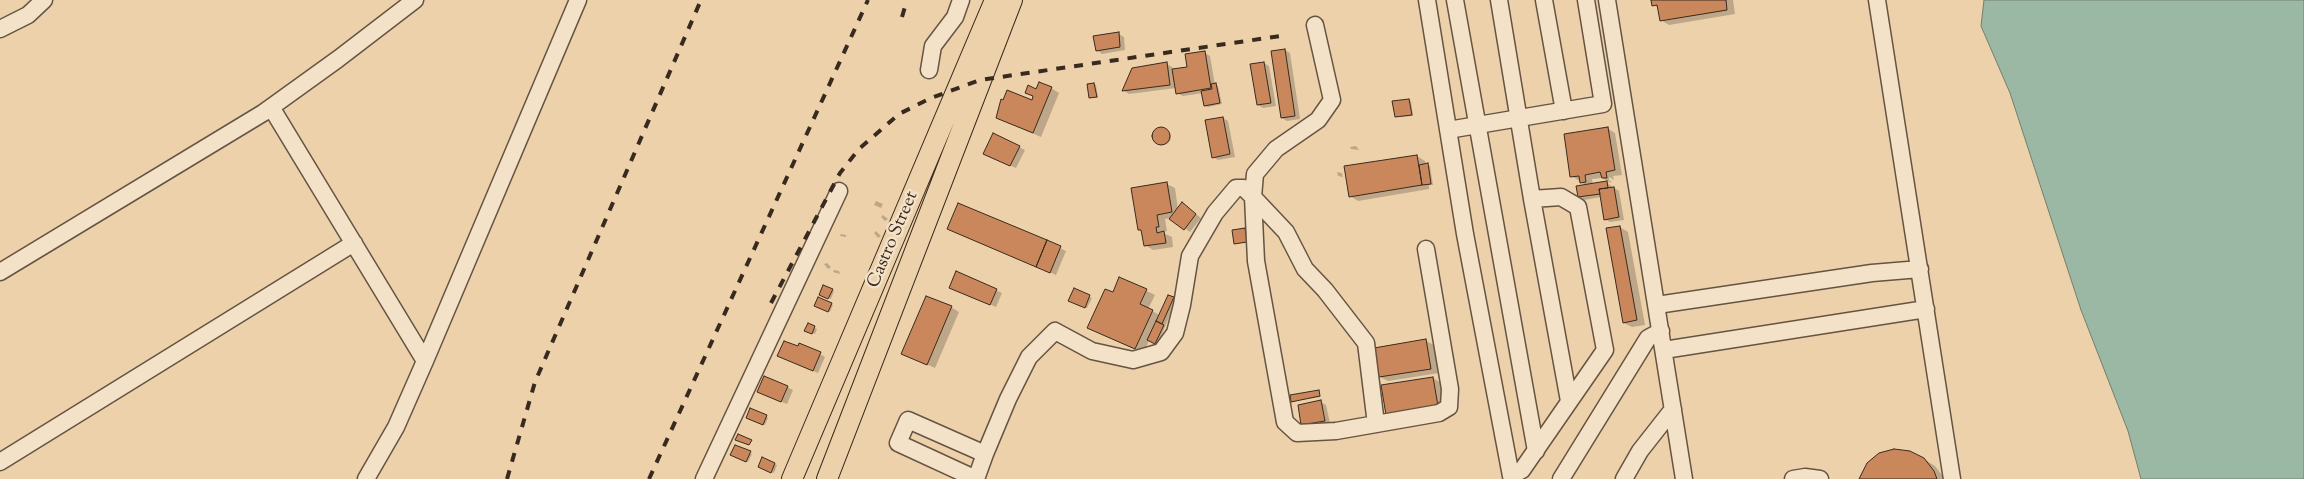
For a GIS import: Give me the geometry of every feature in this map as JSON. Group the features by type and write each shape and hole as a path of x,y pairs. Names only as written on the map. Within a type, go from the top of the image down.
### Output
{"main road":[{"name":"Castro Street","path":"792,479 995,0"},
{"name":"Castro Street","path":"827,479 1012,0"}],"street":[{"path":"0,29 28,15 44,0"},
{"path":"0,272 271,107 415,0"},
{"path":"366,479 396,427 578,0"},
{"path":"929,70 933,46 956,17 961,0"},
{"path":"1427,0 1465,234 1511,477 1522,470 1605,350 1578,207 1562,197 1532,199"},
{"path":"1455,0 1536,451"},
{"path":"1499,0 1518,119 1569,401"},
{"path":"1544,0 1564,111"},
{"path":"1448,130 1604,104 1586,0"},
{"path":"1607,0 1657,304 1673,409 1680,475"},
{"path":"1877,0 1952,479"},
{"path":"1315,25 1332,100 1318,120 1276,149 1255,174 1253,197 1256,261 1285,422 1297,433 1336,431 1439,413 1449,407 1450,389 1426,249"},
{"path":"271,107 425,360"},
{"path":"985,454 908,420 898,444 976,479 1008,399 1029,357 1054,331 1092,351 1134,360 1161,352 1175,333 1182,305 1190,256 1210,222 1236,188 1244,188 1286,232 1305,269 1366,343 1376,424"},
{"path":"704,479 839,190"},
{"path":"0,462 354,243"},
{"path":"1657,304 1872,273 1920,268"},
{"path":"1664,350 1926,309"},
{"path":"1561,479 1648,338 1661,331"},
{"path":"1624,479 1640,451 1673,409"},
{"path":"1793,479 1806,477 1820,479"}],"shaded area":[{"path":"1984,0 2304,0 2304,479 2141,479 2128,431 2081,310 2010,93 1981,26"}],"building":[{"path":"1651,0 1726,0 1727,10 1660,21 1657,5 1652,6"},
{"path":"1119,32 1120,47 1096,51 1093,36"},
{"path":"1285,49 1295,116 1281,118 1271,51"},
{"path":"1205,51 1211,88 1176,94 1172,69 1187,67 1185,54"},
{"path":"1167,62 1170,85 1122,91 1132,68"},
{"path":"1264,62 1271,103 1257,105 1250,64"},
{"path":"1039,82 1052,87 1033,133 996,118 1001,99 1003,100 1007,90 1032,100 1033,96 1025,93 1028,85 1036,89"},
{"path":"1094,83 1097,97 1089,98 1087,84"},
{"path":"1216,83 1220,103 1204,106 1201,91 1212,89 1211,84"},
{"path":"1409,99 1412,115 1395,117 1392,101"},
{"path":"1223,117 1230,154 1212,158 1205,120"},
{"path":"1161,127 1167,130 1170,136 1167,142 1161,145 1155,142 1152,136 1155,130"},
{"path":"1608,127 1615,170 1606,172 1607,178 1602,178 1600,172 1585,175 1586,182 1580,183 1579,176 1570,177 1564,134"},
{"path":"993,133 1020,146 1010,166 983,154"},
{"path":"1417,155 1422,185 1349,197 1344,166"},
{"path":"1428,163 1431,184 1422,185 1419,165"},
{"path":"1607,181 1608,188 1599,189 1600,194 1578,197 1576,186"},
{"path":"1167,182 1172,212 1157,215 1159,227 1156,227 1157,233 1164,231 1166,243 1144,246 1141,230 1138,230 1131,188"},
{"path":"1614,187 1619,217 1604,220 1599,189"},
{"path":"1182,202 1196,214 1184,230 1169,219"},
{"path":"958,203 1047,240 1036,267 947,229"},
{"path":"1620,226 1637,320 1623,323 1606,228"},
{"path":"1245,228 1247,242 1234,244 1232,230"},
{"path":"1047,240 1061,246 1050,273 1036,267"},
{"path":"956,271 997,289 990,305 949,288"},
{"path":"1119,277 1147,289 1140,304 1153,310 1135,349 1087,328 1105,289 1113,292"},
{"path":"823,285 833,289 828,299 819,295"},
{"path":"1074,288 1090,295 1085,308 1068,301"},
{"path":"1168,295 1174,297 1162,324 1156,321"},
{"path":"926,296 952,306 927,365 901,354"},
{"path":"818,297 832,303 828,312 814,306"},
{"path":"1156,321 1164,325 1155,344 1147,340"},
{"path":"808,323 815,326 812,334 804,331"},
{"path":"1426,339 1431,369 1379,377 1374,348"},
{"path":"784,341 798,346 799,343 821,352 813,371 777,356"},
{"path":"764,376 788,386 781,402 757,392"},
{"path":"1433,377 1438,406 1386,415 1381,385"},
{"path":"1319,390 1320,396 1291,402 1290,395"},
{"path":"1321,400 1325,421 1301,425 1298,405"},
{"path":"750,408 767,415 763,425 746,418"},
{"path":"738,434 752,440 749,445 735,440"},
{"path":"735,445 751,451 746,462 730,455"},
{"path":"1894,449 1910,451 1924,458 1934,471 1937,479 1859,479 1867,463 1879,453"},
{"path":"762,457 775,463 771,473 758,467"}],"railway":[{"path":"507,479 535,382 701,0"},
{"path":"649,479 868,0"},
{"path":"902,17 907,0"},
{"path":"771,303 840,173 859,149 899,114 931,98 980,80 1287,35"}]}
